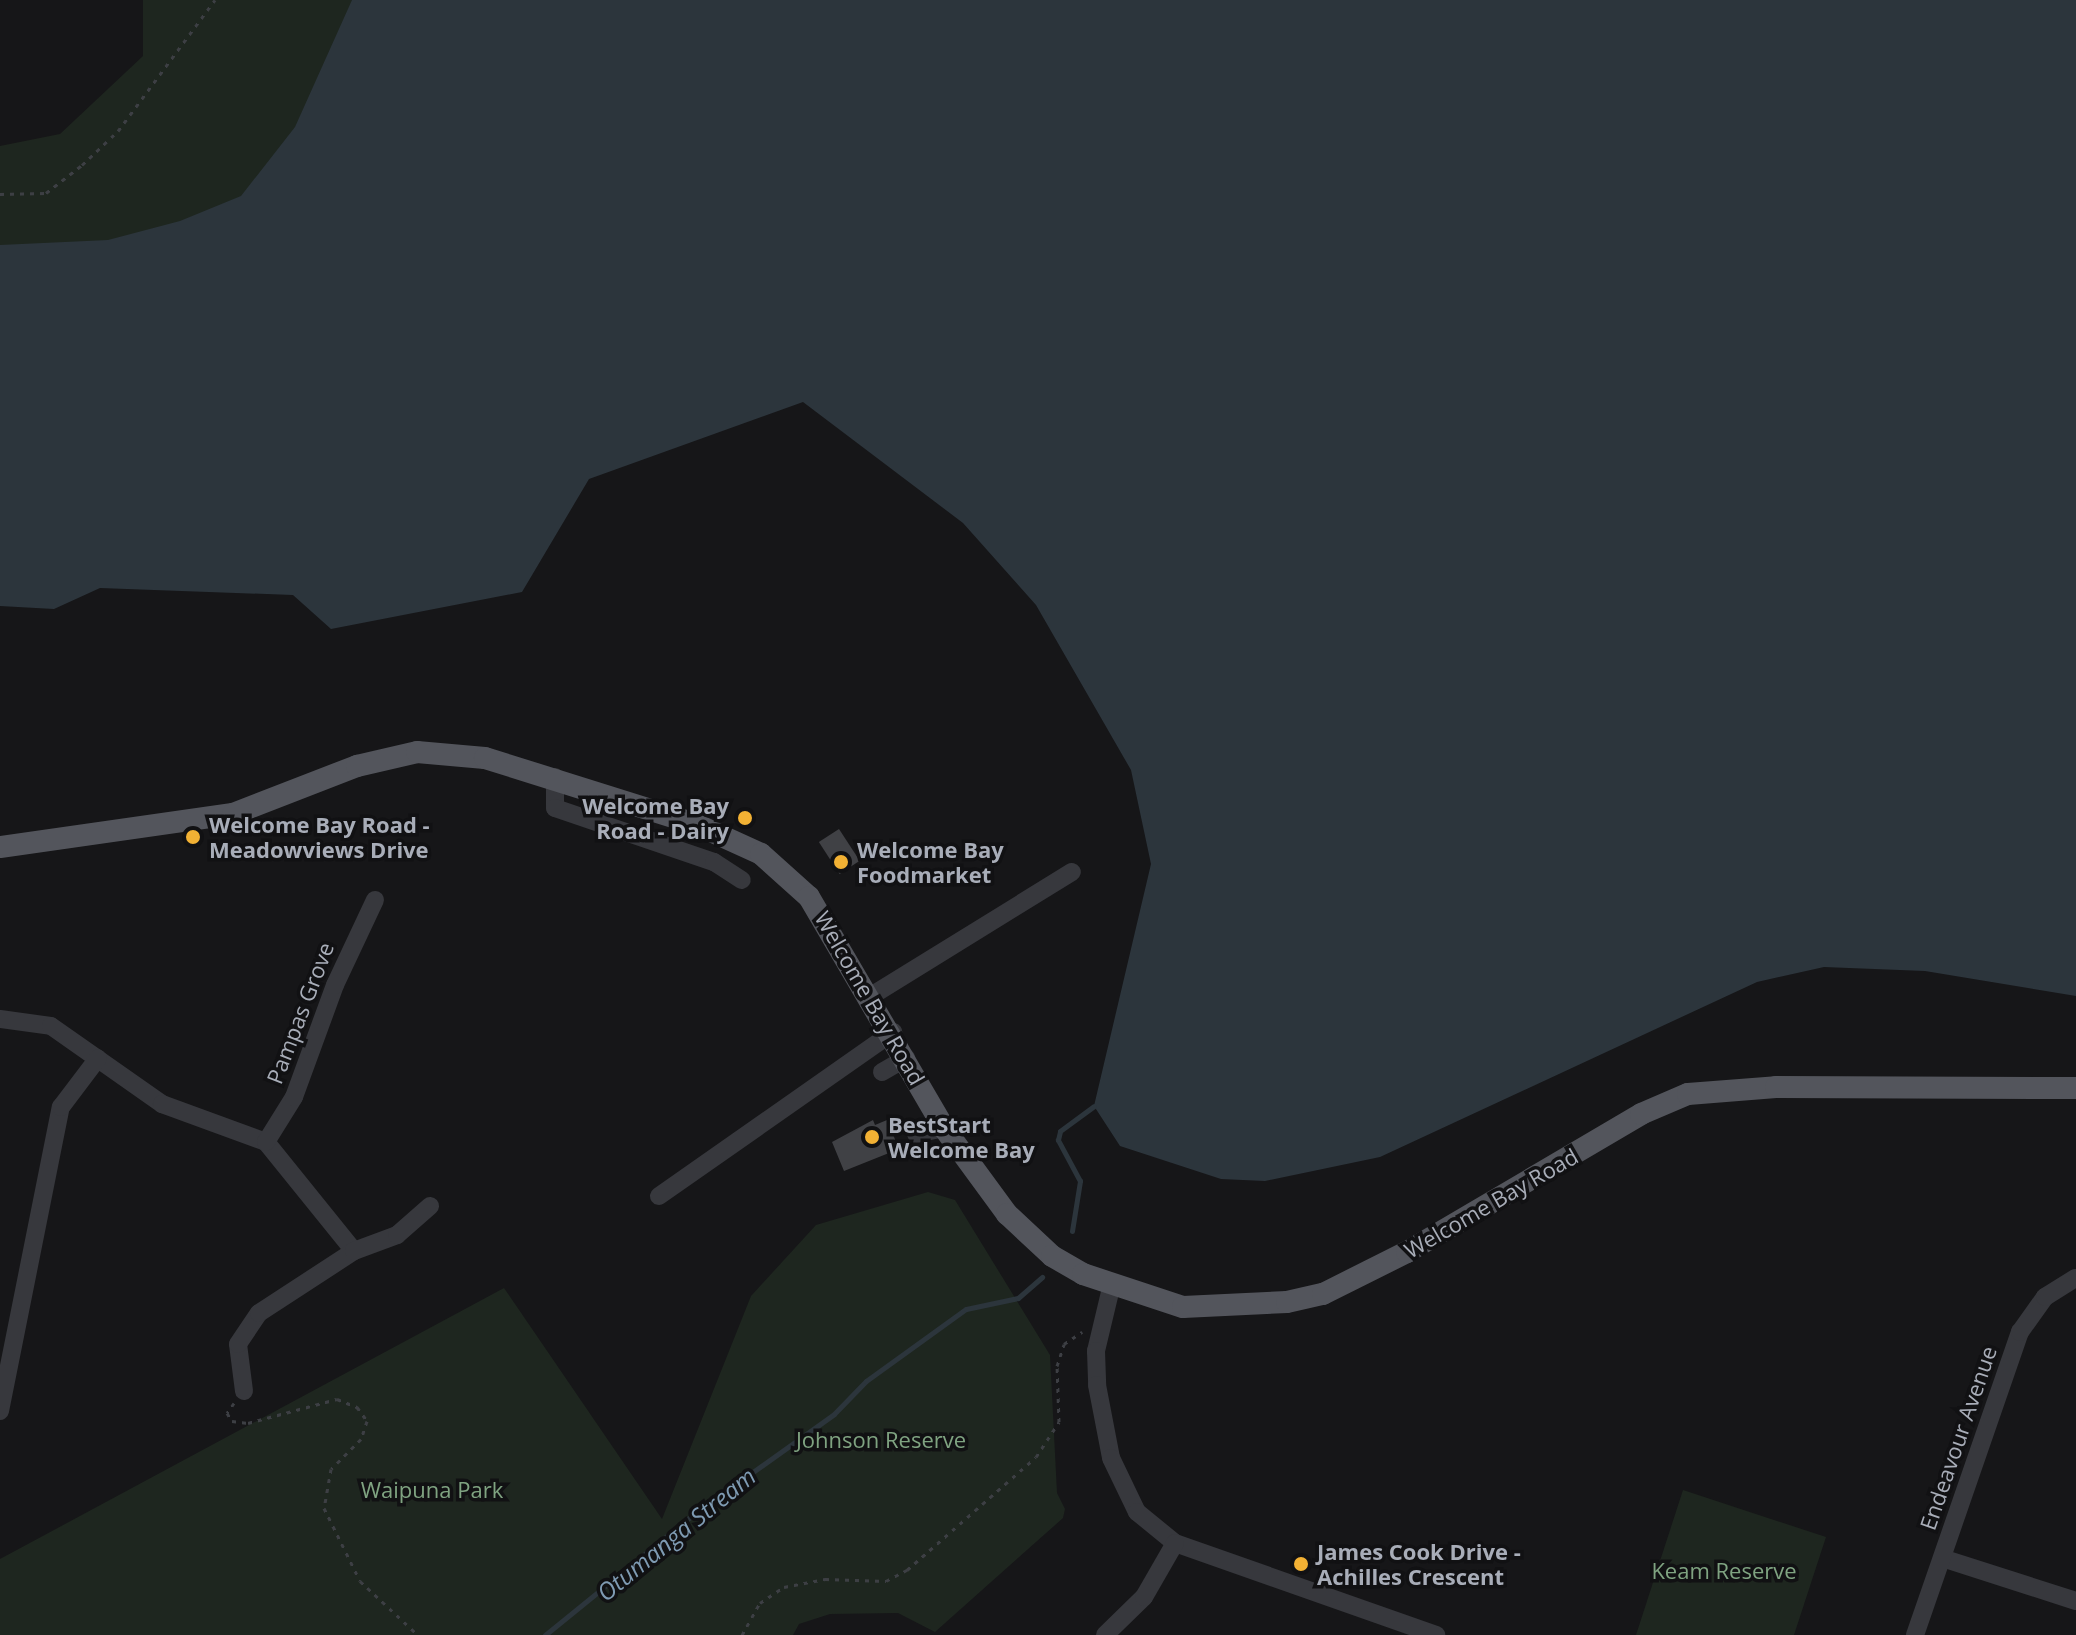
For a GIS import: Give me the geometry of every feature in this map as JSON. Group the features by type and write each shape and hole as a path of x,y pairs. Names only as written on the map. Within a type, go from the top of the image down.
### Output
{"main road":[{"name":"Welcome Bay Road","path":"0,847 233,814 401,754 485,758 555,777 735,839 783,870 830,923 944,1128 1007,1214 1052,1256 1111,1288 1183,1307 1272,1304 1323,1294 1407,1252 1641,1114 1688,1094 1776,1087 2076,1088"}],"street":[{"path":"555,777 555,808 714,862 742,880"},
{"path":"871,996 1072,872"},
{"name":"Pampas Grove","path":"266,1142 294,1097 335,985 375,900"},
{"path":"0,1019 51,1026 162,1104 266,1142 354,1251"},
{"path":"659,1196 893,1032"},
{"path":"0,1411 61,1107 98,1058"},
{"path":"882,1072 906,1058"},
{"path":"916,1134 944,1128"},
{"path":"244,1391 237,1356 242,1332 259,1313 354,1251 397,1235 430,1206"},
{"name":"Endeavour Avenue","path":"1915,1635 2020,1332 2045,1297 2076,1278"},
{"path":"1111,1288 1102,1320 1095,1368 1111,1458 1137,1512 1175,1543 1436,1635"},
{"path":"1105,1635 1144,1597 1175,1543"},
{"path":"1942,1558 2076,1601"}],"path":[{"path":"0,194 46,193 82,165 118,131 215,0"},
{"path":"742,1635 760,1603 784,1587 825,1579 886,1581 907,1570 985,1502 1050,1439 1059,1422 1057,1366 1064,1344 1102,1320"},
{"path":"244,1391 227,1413 232,1421 248,1423 337,1399 357,1407 367,1421 361,1439 331,1469 324,1508 360,1581 418,1635"}],"green space":[{"path":"143,0 529,0 0,499 0,146 60,134 143,56"},
{"path":"928,1192 955,1200 1050,1355 1057,1493 1065,1509 1063,1518 935,1632 898,1613 830,1614 799,1624 793,1635 0,1635 0,1559 504,1288 662,1519 751,1296 816,1225"},
{"name":"Keam Reserve","path":"1683,1490 1826,1537 1794,1635 1636,1635"}],"shaded area":[{"path":"352,0 2076,0 2076,996 1925,971 1824,967 1757,982 1380,1157 1265,1181 1221,1179 1120,1146 1094,1106 1151,864 1131,770 1036,605 963,523 803,402 589,479 522,592 331,629 293,595 100,588 54,609 0,606 0,245 108,240 180,221 241,196 295,127"}],"building":[{"path":"839,829 860,861 840,874 819,842"},
{"path":"873,1120 875,1125 887,1120 899,1149 844,1171 832,1142"}],"waterway":[{"name":"Otumanga Stream","path":"1072,1231 1080,1181 1058,1140 1060,1131 1094,1106"},
{"name":"Otumanga Stream","path":"545,1635 694,1514 834,1414 866,1381 966,1309 1018,1298 1042,1277"}],"place":[{"name":"Welcome Bay Road - Dairy","path":"745,818"},
{"name":"Welcome Bay Road - Meadowviews Drive","path":"193,837"},
{"name":"Welcome Bay Foodmarket","path":"841,862"},
{"name":"BestStart Welcome Bay","path":"872,1137"},
{"name":"James Cook Drive - Achilles Crescent","path":"1301,1564"}],"park label":[{"name":"Johnson Reserve","path":"881,1440"},
{"name":"Waipuna Park","path":"432,1490"}]}
